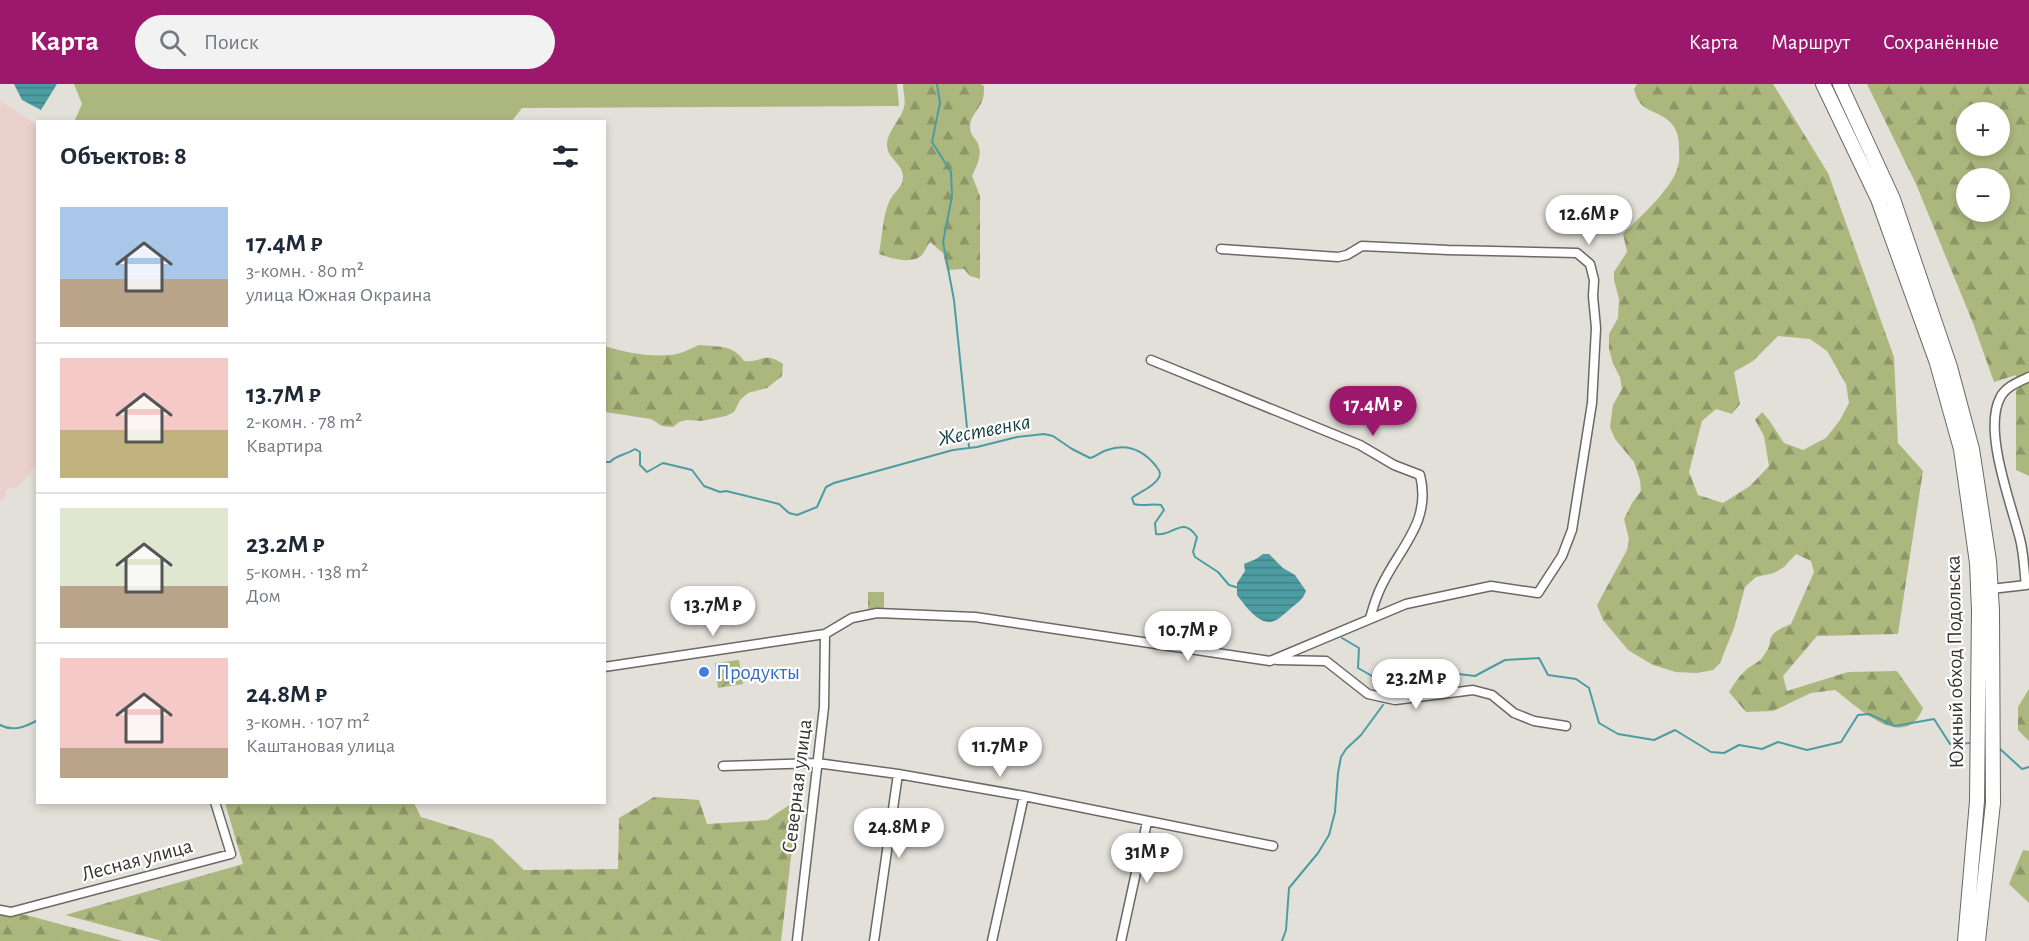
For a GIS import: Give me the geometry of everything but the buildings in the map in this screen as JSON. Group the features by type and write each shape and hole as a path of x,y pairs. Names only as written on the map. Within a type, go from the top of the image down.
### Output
{"main road":[{"name":"Южный обход Подольска","path":"1823,84 1878,199 1937,363 1961,449 1986,611 1993,803 1978,941"},
{"name":"Южный обход Подольска","path":"1840,84 1893,199 1950,367 1972,449 1989,561 1991,589 1986,611 1977,801 1965,941"}],"street":[{"path":"1221,249 1338,257 1347,255 1362,246 1577,253 1590,264 1594,280 1596,328 1591,415 1572,530 1563,556 1538,593 1491,586 1406,604 1270,661"},
{"path":"1151,360 1360,445 1395,465 1420,475 1423,505 1419,517 1410,539 1381,586 1370,618"},
{"path":"1991,589 2026,585 2021,542 1997,452 1994,420 2001,396 2009,387 2029,377"},
{"path":"606,667 825,634 852,618 877,613 975,617 1270,661 1326,661 1368,694 1395,699 1473,690 1492,695 1514,713 1534,721 1566,726"},
{"name":"Северная улица","path":"797,941 824,707 825,634"},
{"path":"723,766 817,763 898,774 1024,796 1273,846"},
{"path":"874,941 898,774"},
{"path":"992,941 1024,796"},
{"name":"Лесная улица","path":"0,910 11,912 231,854 216,804"},
{"path":"1121,941 1147,822"}],"shaded area":[{"path":"0,101 36,125 36,465 18,487 6,489 6,497 0,501"}],"green space":[{"path":"74,84 897,84 899,106 522,108 513,120 75,120 82,104"},
{"path":"903,84 981,84 984,86 982,101 970,124 980,152 972,176 980,196 980,279 970,276 964,269 947,270 943,253 930,242 922,255 913,260 901,260 879,254 888,205 903,181 902,172 887,145 889,135 904,107"},
{"path":"1637,84 1773,84 1828,173 1894,357 1898,443 1923,471 1898,634 1817,636 1783,676 1787,691 1848,672 1897,671 1923,708 1915,721 1905,727 1893,727 1881,723 1835,690 1811,693 1773,711 1746,712 1729,692 1744,671 1759,661 1767,652 1775,632 1791,624 1814,572 1811,561 1796,554 1784,567 1774,573 1756,577 1745,587 1734,628 1720,663 1713,670 1697,673 1676,672 1653,665 1628,650 1603,620 1597,605 1627,550 1629,539 1624,519 1641,491 1634,462 1615,439 1610,427 1613,405 1622,389 1620,377 1609,349 1609,334 1618,318 1619,299 1614,272 1627,252 1623,234 1670,184 1679,159 1679,140 1674,127 1664,118 1644,107 1634,89","holes":["1778,336 1810,339 1827,351 1846,384 1849,403 1840,420 1826,438 1803,450 1784,443 1762,412 1755,420 1764,436 1769,466 1750,486 1723,503 1698,495 1689,472 1702,421 1716,409 1732,414 1740,404 1734,372 1753,361"]},
{"path":"1867,84 2029,84 2029,476 2016,470 2016,375 1994,382 1973,323 1916,184"},
{"path":"699,345 718,346 730,349 744,361 767,358 777,360 783,364 782,376 767,388 748,393 740,400 734,412 726,416 701,421 687,420 673,427 662,426 651,419 606,412 606,346 631,353 677,354"},
{"path":"868,592 884,592 884,608 868,609"},
{"path":"739,660 743,684 718,688 715,663"},
{"path":"2029,689 2029,741 2018,730 2018,707"},
{"path":"654,797 699,800 707,824 767,820 798,799 781,941 162,941 65,915 243,864 225,804 414,804 421,817 492,839 524,870 618,869 619,818"},
{"path":"2023,850 2029,851 2029,903 2009,884"},
{"path":"0,914 26,915 123,941 0,941"}],"water":[{"path":"14,84 57,84 41,110 22,100"},
{"path":"1263,554 1269,554 1283,568 1295,575 1306,591 1297,603 1273,622 1256,616 1237,595 1237,583 1245,571 1244,564"}],"waterway":[{"path":"937,84 940,103 932,142 951,172 952,196 943,242 954,300 969,447"},
{"name":"Жественка","path":"606,462 635,449 640,452 640,465 647,472 663,463 692,470 704,486 720,492 726,491 779,504 789,513 797,515 817,507 826,487 834,483 953,450 977,447 1017,437 1044,434 1053,436 1090,458 1114,448 1134,449 1146,456 1160,472 1155,482 1132,498 1134,504 1137,505 1161,505 1164,510 1155,523 1156,534 1167,533 1182,527 1192,530 1197,537 1193,552 1195,557 1218,572 1229,585 1239,588"},
{"name":"Жественка","path":"1342,638 1359,648 1358,668 1393,688 1433,671 1475,676 1505,660 1539,658 1548,675 1576,679 1589,688 1599,723 1618,734 1654,740 1675,730 1711,752 1724,753 1739,745 1762,749 1778,742 1807,750 1841,742 1858,715 1869,714 1895,726 1934,719 1950,744 1971,743"},
{"path":"1282,941 1286,930 1289,888 1318,853 1329,835 1335,812 1341,757 1383,705"},
{"name":"Жественка","path":"0,725 19,728 36,721"},
{"name":"Жественка","path":"1999,748 2022,769 2029,767"}],"place":[{"name":"Продукты","path":"704,672"}]}
